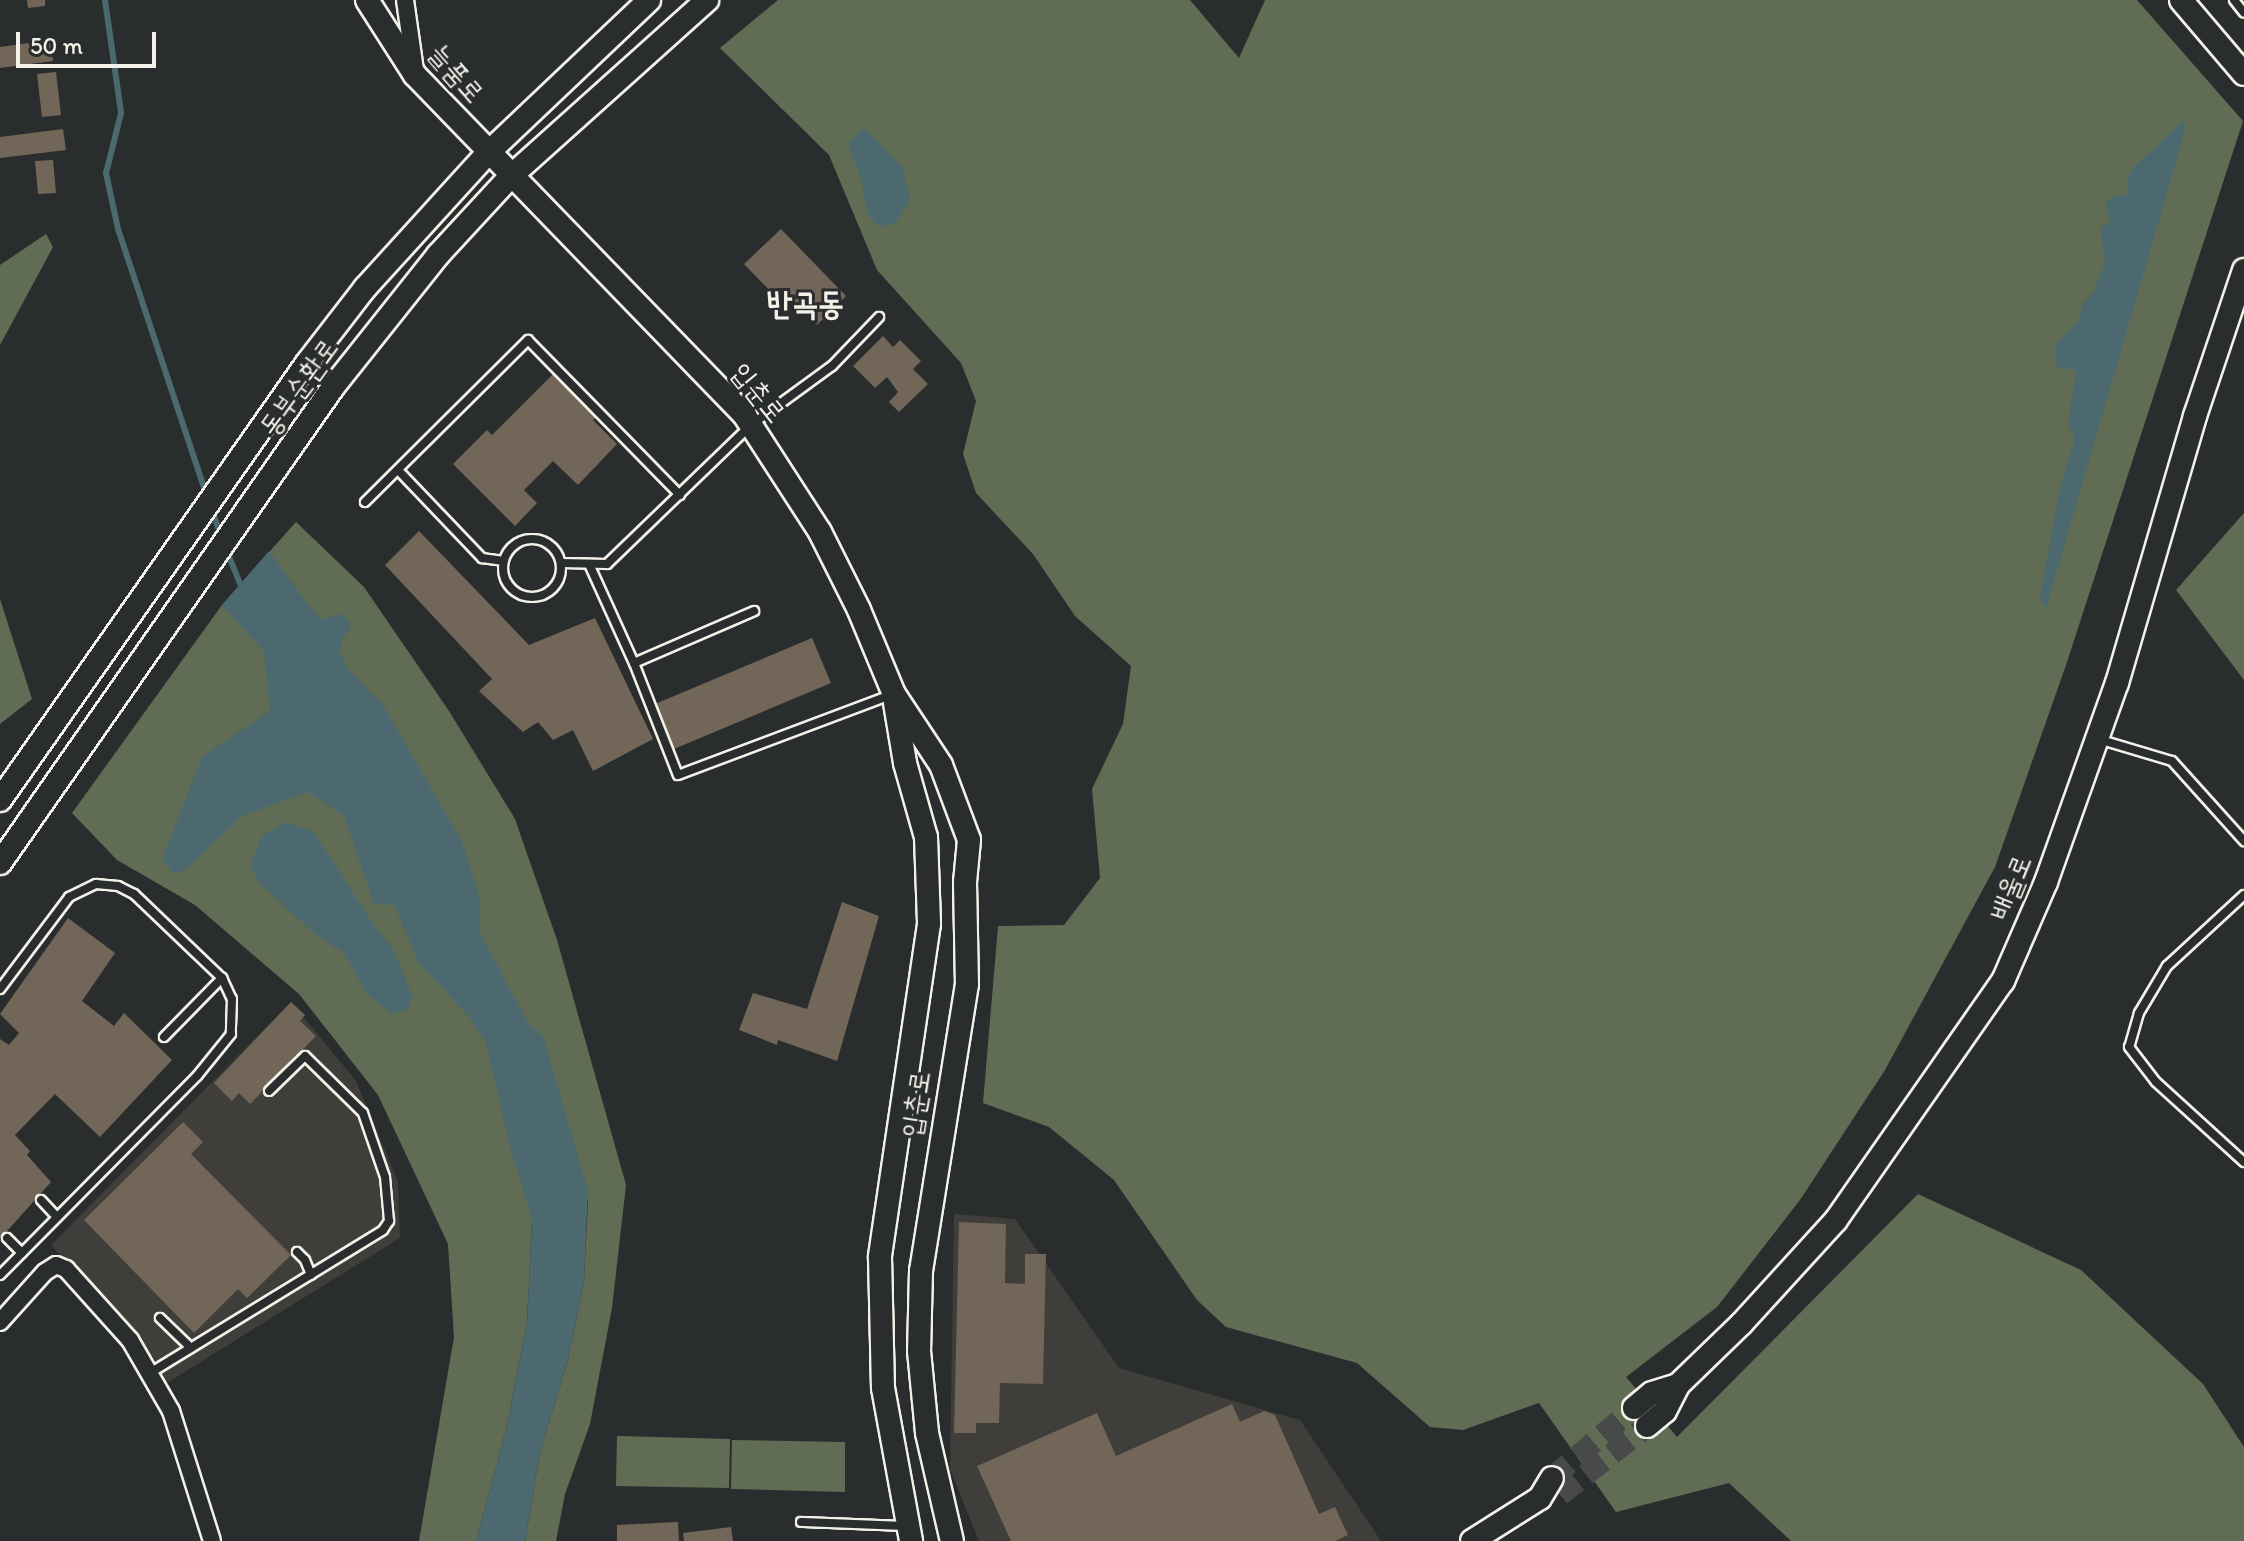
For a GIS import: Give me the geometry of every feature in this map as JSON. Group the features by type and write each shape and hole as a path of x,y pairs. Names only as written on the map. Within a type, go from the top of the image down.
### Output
{"street":[{"name":"늘품로","path":"367,0 415,75 510,177"},
{"path":"405,0 415,75"},
{"name":"동부순환로","path":"0,800 307,363 365,288 488,153 649,0"},
{"name":"동부순환로","path":"0,863 333,387 394,310 510,177 707,0"},
{"path":"2181,0 2244,74"},
{"name":"입춘로","path":"510,177 593,255 751,425 820,532 859,610 894,694 941,765 969,840 965,882 967,984 942,1119 920,1284 919,1351 927,1433 952,1541"},
{"name":"배울로","path":"1634,1408 1652,1393 1678,1385 1742,1323 1836,1220 2003,981 2046,882 2097,739 2195,416 2244,270"},
{"name":"입춘로","path":"894,694 905,763 926,837 929,924 880,1257 883,1388 910,1534"},
{"path":"0,1322 56,1265 66,1269 130,1340 171,1411 212,1541"},
{"path":"1647,1426 1665,1411 1678,1385"},
{"path":"1472,1541 1551,1490"}],"lane":[{"path":"2234,0 2244,13"},
{"path":"561,563 607,564 751,425 832,366 879,317"},
{"path":"365,502 528,340 680,495"},
{"path":"398,470 482,558 504,561"},
{"path":"531,539 549,544 561,563 556,587 539,597 519,595 506,581 504,561 514,545 531,539"},
{"path":"589,564 634,663 678,775 894,694"},
{"path":"634,663 754,611"},
{"path":"2097,739 2172,761 2244,841"},
{"path":"0,989 69,897 96,884 118,886 134,894 222,978 232,999 231,1034 197,1076 0,1275"},
{"path":"2244,895 2167,966 2139,1013 2129,1047 2156,1082 2244,1162"},
{"path":"164,1037 222,978"},
{"path":"150,1373 383,1230 389,1221 385,1177 363,1113 305,1056 269,1091"},
{"path":"41,1200 57,1217"},
{"path":"7,1238 22,1253"},
{"path":"297,1252 305,1260 311,1275"},
{"path":"160,1318 191,1348"},
{"path":"801,1522 910,1534"}],"shaded area":[{"path":"291,1002 356,1081 398,1182 400,1238 167,1383 155,1359 51,1245"},
{"path":"954,1214 1015,1219 1119,1368 1300,1420 1381,1541 979,1541 950,1469"}],"green space":[{"path":"778,0 1190,0 1239,58 1265,0 2137,0 2243,121 2066,665 1995,867 1885,1070 1800,1200 1717,1307 1626,1377 1677,1437 1918,1194 2081,1270 2203,1384 2244,1447 2244,1541 1791,1541 1729,1483 1616,1512 1539,1403 1463,1430 1430,1427 1357,1363 1226,1327 1197,1300 1114,1180 1049,1127 983,1103 998,926 1064,925 1100,878 1092,789 1123,724 1131,666 1075,616 1033,554 976,493 963,454 976,401 961,363 877,270 829,155 720,48"},
{"path":"46,234 53,247 0,345 0,265"},
{"path":"2244,513 2244,680 2176,590"},
{"path":"296,522 364,587 449,711 515,819 557,940 626,1185 612,1308 590,1424 565,1494 556,1541 525,1541 540,1451 567,1364 584,1281 588,1200 532,1220 527,1322 507,1426 476,1541 419,1541 454,1337 448,1244 378,1095 299,994 195,905 117,860 72,813 222,605"},
{"path":"0,599 32,699 0,724"},
{"path":"617,1436 730,1439 729,1488 616,1486"},
{"path":"732,1440 845,1442 845,1492 731,1489"}],"water":[{"path":"2183,121 2186,127 2046,609 2040,597 2060,488 2075,438 2068,425 2076,370 2056,367 2055,346 2080,318 2082,304 2094,291 2105,262 2100,228 2110,221 2105,203 2115,196 2127,195 2128,177 2134,167"},
{"path":"864,127 902,167 910,199 896,222 879,227 867,213 862,182 848,144"},
{"path":"269,551 317,616 323,619 341,614 348,619 351,628 342,639 340,652 348,669 383,705 462,842 479,895 480,932 528,1023 543,1036 588,1190 584,1281 567,1364 540,1451 525,1541 476,1541 507,1426 527,1322 532,1220 510,1147 486,1043 470,1018 419,963 394,905 374,904 344,816 308,792 242,816 185,870 174,874 162,859 202,757 270,711 264,652 222,605"},
{"path":"285,822 314,832 375,927 392,947 413,997 407,1010 392,1014 367,994 344,953 315,934 260,884 250,865 262,836"}],"building":[{"path":"27,0 45,0 45,6 28,8"},
{"path":"50,40 53,61 0,68 0,47"},
{"path":"56,72 61,115 42,117 37,74"},
{"path":"63,129 66,150 0,158 0,137"},
{"path":"53,160 56,193 38,194 35,161"},
{"path":"781,229 846,296 817,325 782,289 775,296 744,264"},
{"path":"883,336 893,347 900,340 921,361 913,369 928,384 899,412 889,402 898,392 887,377 875,388 853,366"},
{"path":"553,374 596,417 593,420 617,444 578,485 553,461 524,490 537,503 515,526 453,464 487,430 492,435"},
{"path":"419,531 529,645 595,618 653,739 593,771 573,730 553,740 538,722 523,732 479,691 492,679 385,565"},
{"path":"812,638 831,683 674,749 655,704"},
{"path":"842,902 879,916 837,1061 778,1040 777,1045 739,1030 753,993 807,1009"},
{"path":"68,918 115,953 82,1001 114,1026 124,1013 172,1060 100,1137 55,1094 15,1135 30,1151 27,1155 51,1182 0,1239 0,1039 9,1045 19,1033 0,1014"},
{"path":"291,1002 305,1015 300,1021 316,1036 250,1104 239,1093 232,1101 214,1083"},
{"path":"183,1122 203,1142 191,1154 291,1255 247,1298 238,1289 194,1333 84,1220"},
{"path":"959,1222 1006,1224 1005,1283 1025,1284 1025,1254 1046,1254 1043,1384 1000,1383 999,1423 976,1423 976,1433 954,1433"},
{"path":"1232,1404 1240,1422 1264,1411 1275,1415 1319,1514 1335,1507 1348,1535 1335,1541 1011,1541 977,1466 1097,1413 1116,1456"},
{"path":"678,1522 679,1541 617,1541 617,1525"},
{"path":"731,1527 733,1541 684,1541 683,1533"}],"waterway":[{"path":"105,0 121,113 106,173 118,229 206,494"},
{"path":"211,508 221,535"},
{"path":"226,549 243,591"}],"tunnel":[{"path":"1552,1478 1634,1408"},
{"path":"1560,1495 1647,1426"}],"district":[{"name":"반곡동","path":"805,303"}]}
